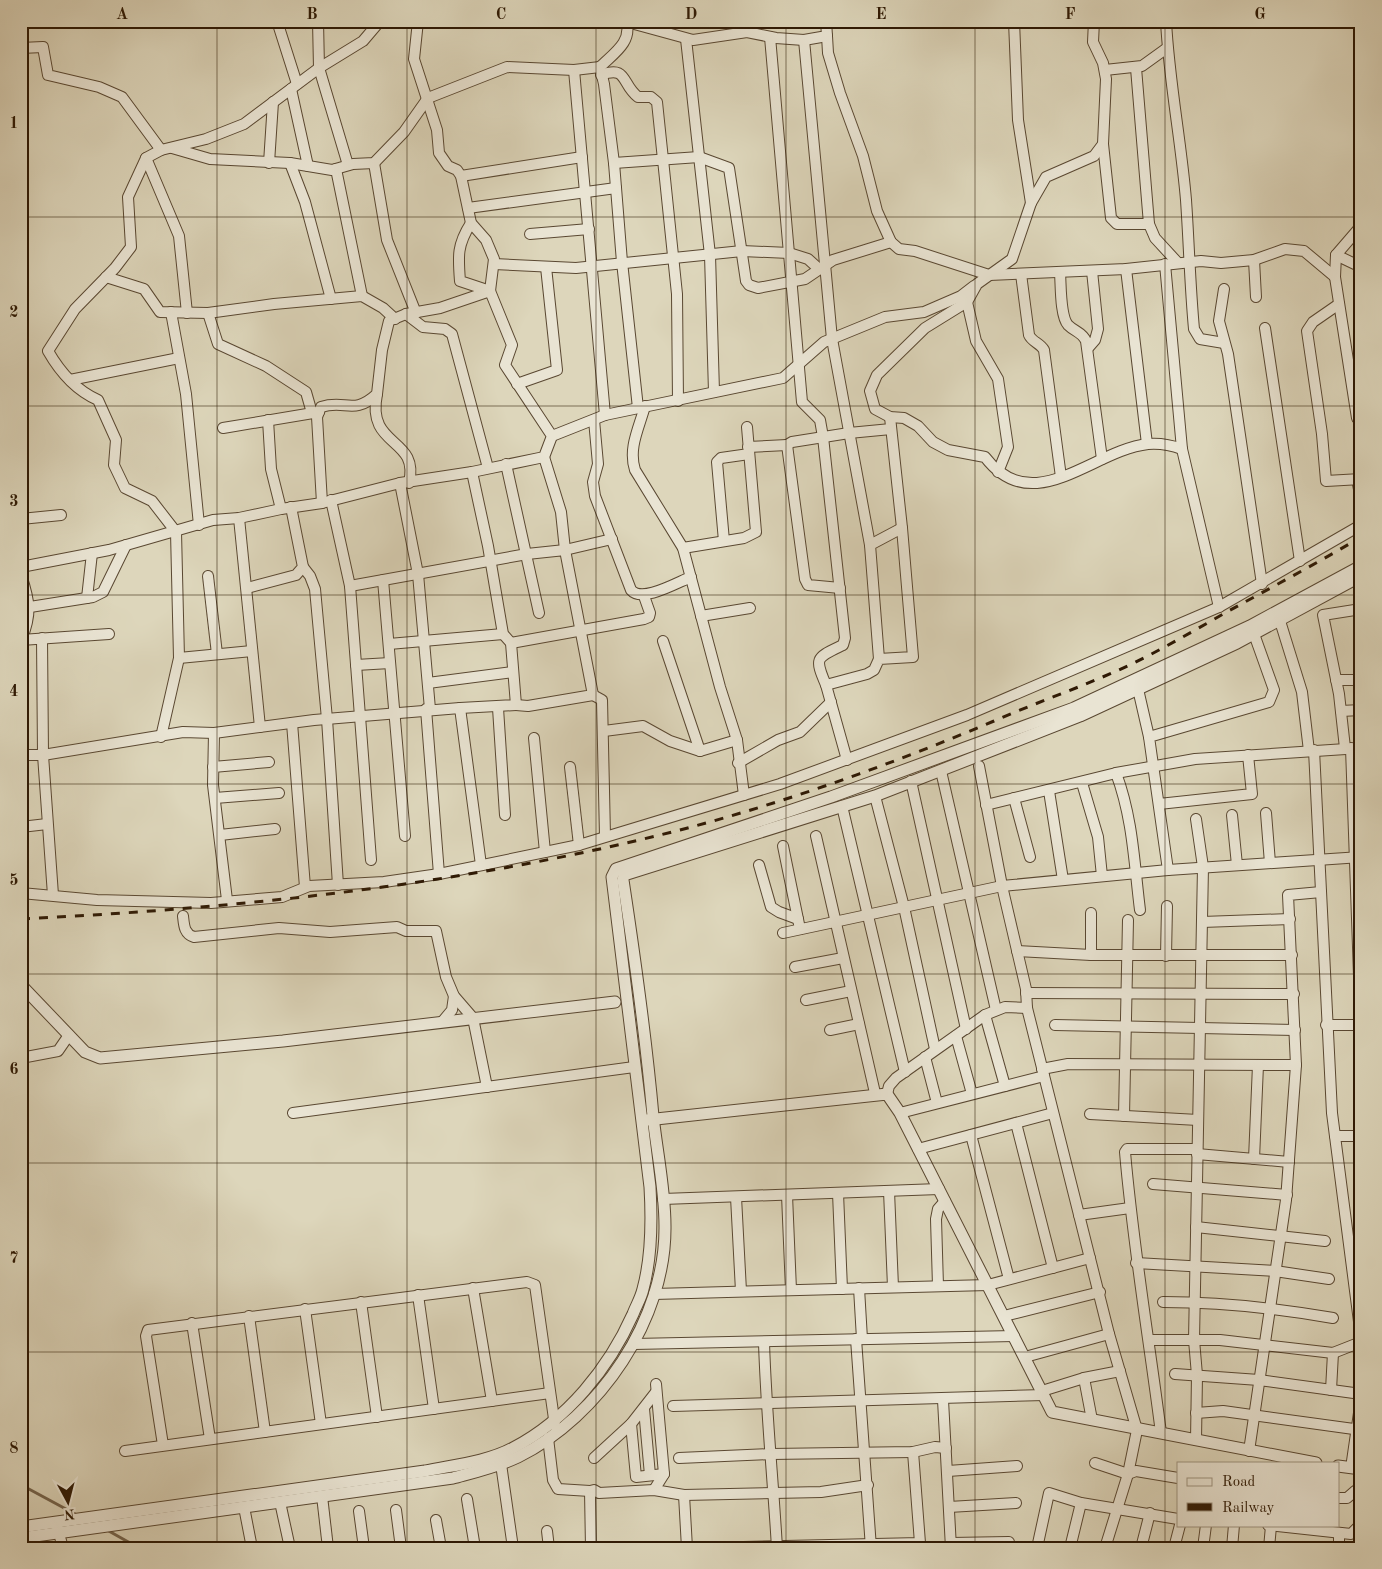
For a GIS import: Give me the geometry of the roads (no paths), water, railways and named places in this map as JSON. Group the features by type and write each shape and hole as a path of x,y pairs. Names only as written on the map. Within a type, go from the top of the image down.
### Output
{"street":[{"path":"277,21 294,86 308,166"},
{"path":"318,21 319,68 348,165"},
{"path":"161,737 179,658 176,532 152,501 125,488 114,464 116,440 108,418 98,400 86,394 70,380 56,366 48,351 75,309 106,277 131,247 128,197 146,158 166,149 206,139 244,124 319,68 363,41 380,21"},
{"path":"418,21 414,59 428,98 442,160 448,166 457,170 461,176 471,223 486,240 494,264 490,291 512,345 505,365 552,436"},
{"path":"626,21 686,39 700,40 747,32 770,37 804,40 828,36"},
{"path":"600,71 625,42 628,29 626,21"},
{"path":"826,21 828,52 840,93 864,156 876,211 891,242 899,249 915,251 989,275 1126,269 1183,262 1221,263 1254,260 1284,250 1304,251 1335,277"},
{"path":"1014,21 1018,120 1031,203"},
{"path":"1094,21 1093,42 1105,70 1103,144 1113,221 1117,224 1149,224"},
{"path":"1166,21 1167,48 1186,200 1183,262 1196,334 1200,339 1224,343"},
{"path":"770,37 802,402 820,420 824,437 845,638 843,645 822,655 817,666 826,685 847,760"},
{"path":"686,39 710,255 714,392"},
{"path":"804,40 822,267 832,339 870,545 879,659 874,670 868,674 826,685"},
{"path":"21,48 43,47 48,76 99,87 122,97 166,149 210,159 290,163 336,169 348,165 374,163 401,136 428,98 507,67 615,72 622,75 634,94 651,97 657,102 677,294 678,401"},
{"path":"1105,70 1136,68 1167,48"},
{"path":"1136,68 1149,224 1155,238 1183,262"},
{"path":"574,70 605,415"},
{"path":"600,71 604,84 614,163 622,262 642,407 631,452 632,460 635,470 683,548 736,740 744,794"},
{"path":"269,162 273,102"},
{"path":"593,696 565,550 561,512 544,457 552,436 605,415 783,378 824,342 885,316 924,312 961,296 1012,259 1031,203 1046,177 1094,156 1103,144"},
{"path":"461,176 582,157"},
{"path":"614,163 699,157 729,168 749,285 758,288 809,277 822,267 891,242"},
{"path":"146,158 177,230 187,312"},
{"path":"290,163 304,202 331,299"},
{"path":"374,163 387,240 411,313 423,327 445,329 452,334 488,468"},
{"path":"336,169 362,296"},
{"path":"468,208 616,188"},
{"path":"471,223 461,238 458,257 460,281 490,291"},
{"path":"1361,226 1336,255 1335,277 1357,418 1361,420"},
{"path":"530,234 589,229"},
{"path":"494,264 576,268 742,251 789,253 808,258 822,267"},
{"path":"1336,255 1361,267"},
{"path":"1254,260 1256,297"},
{"path":"1165,264 1182,449 1219,607"},
{"path":"517,384 557,370 546,267"},
{"path":"1126,269 1147,444"},
{"path":"1088,348 1095,340 1098,329 1092,271"},
{"path":"1060,273 1064,319 1072,328 1083,334 1088,348 1102,459"},
{"path":"1021,274 1029,334 1031,339 1041,345 1044,350 1061,477"},
{"path":"106,277 144,289 160,312 208,313 362,296 383,308 395,319"},
{"path":"977,284 967,302 925,328 877,375 870,391 876,409 890,417 904,418 918,426 933,442 948,450 985,457 998,472 1009,479 1036,484 1061,477 1102,459 1147,444 1168,444 1182,449"},
{"path":"1224,289 1218,321 1224,343 1262,584"},
{"path":"439,874 428,683 418,574 404,483 411,471 408,456 379,428 374,408 386,328 389,321 411,313 440,308 490,291"},
{"path":"967,302 976,341 998,379 1008,447 998,472"},
{"path":"1339,304 1313,322 1307,331 1322,434 1326,481 1359,479 1361,500"},
{"path":"171,312 186,394 199,525"},
{"path":"208,313 218,344 266,366 306,392 315,412 326,501 350,586 371,860"},
{"path":"1266,328 1300,561"},
{"path":"70,380 179,358"},
{"path":"223,428 315,412 321,407 332,404 353,407 366,404 377,394"},
{"path":"879,659 913,656 890,417"},
{"path":"268,420 271,469 280,509"},
{"path":"594,420 598,464 594,487 631,590 635,594 644,596 691,577"},
{"path":"683,548 744,538 756,532 747,427"},
{"path":"724,542 717,462 721,458 748,451 787,445 792,442 849,432 891,429"},
{"path":"787,445 805,579 808,585 840,588"},
{"path":"21,567 126,545 213,520 239,518 404,483 472,472 544,457"},
{"path":"506,464 539,613"},
{"path":"472,472 502,634 511,642 516,705"},
{"path":"292,507 302,567 310,576 315,589 328,719 338,885"},
{"path":"21,519 62,515"},
{"path":"239,518 260,727"},
{"path":"21,893 183,909 227,900 282,897 305,887 384,882 439,874 580,845 847,760 967,715 1219,607 1262,584 1361,525"},
{"path":"870,545 902,528"},
{"path":"350,586 527,554 565,550 612,539"},
{"path":"30,607 98,595 106,589 126,545"},
{"path":"87,598 92,553"},
{"path":"25,1537 61,1535 106,1521 425,1471 481,1460 513,1448 554,1420 568,1408 603,1368 623,1337 643,1291 647,1268 652,1220 634,1067 622,1003 612,877 616,869 831,797 1074,708 1250,626 1361,566"},
{"path":"247,588 296,575 301,571 302,567"},
{"path":"21,575 30,607 21,640 110,634"},
{"path":"208,576 217,654"},
{"path":"623,880 627,873 876,796 1080,716 1254,634 1361,576"},
{"path":"382,580 405,836"},
{"path":"511,642 582,631 649,617 644,596"},
{"path":"1313,601 1323,615 1341,711 1352,748 1358,857 1359,975"},
{"path":"701,616 750,608"},
{"path":"1323,615 1361,609"},
{"path":"1280,621 1302,692 1312,750 1326,1025 1335,1136 1361,1337"},
{"path":"389,644 502,634"},
{"path":"1149,737 1269,702 1274,690 1254,634"},
{"path":"42,638 43,755 53,895"},
{"path":"663,640 700,751"},
{"path":"179,658 252,651"},
{"path":"356,665 390,663"},
{"path":"428,683 513,672"},
{"path":"1336,680 1361,680"},
{"path":"1138,689 1154,767 1168,870"},
{"path":"21,755 43,755 130,739 161,737 183,732 214,733 428,709 528,706 593,696 602,700 605,836"},
{"path":"738,763 778,740 800,732 831,702"},
{"path":"460,708 480,866"},
{"path":"498,708 505,815"},
{"path":"1341,711 1361,710"},
{"path":"292,723 305,887"},
{"path":"604,731 643,726 670,741 700,751 736,740"},
{"path":"214,733 213,767 215,798 227,900"},
{"path":"534,738 545,852"},
{"path":"986,805 1082,783 1116,773 1195,759 1352,748"},
{"path":"1159,804 1252,794 1248,755"},
{"path":"213,767 268,762"},
{"path":"979,766 1002,886 1026,993 1027,1008 1100,1292 1109,1334 1138,1430 1128,1474 1105,1548"},
{"path":"570,767 580,845"},
{"path":"941,771 996,1010"},
{"path":"1116,773 1125,797 1133,834 1135,873 1140,910"},
{"path":"911,782 966,1029"},
{"path":"1082,783 1098,837 1102,876"},
{"path":"1048,791 1063,880"},
{"path":"215,798 279,794"},
{"path":"876,796 904,907 935,1049"},
{"path":"1014,798 1030,857"},
{"path":"842,806 905,1072"},
{"path":"1266,812 1270,863"},
{"path":"1232,815 1236,865"},
{"path":"1196,820 1203,867 1194,1340 1197,1375 1196,1440"},
{"path":"21,827 47,824"},
{"path":"220,835 276,829"},
{"path":"816,836 875,1093"},
{"path":"783,846 799,924"},
{"path":"783,932 799,924 835,922 1002,886 1203,867 1358,857"},
{"path":"759,866 771,907 799,924"},
{"path":"106,1521 244,1507 453,1478 501,1464 518,1457 552,1435 580,1412 625,1358 634,1344 654,1294 665,1226 641,996 623,880 616,869"},
{"path":"1249,1451 1287,1195 1296,1065 1288,896 1320,892"},
{"path":"1166,956 1167,906"},
{"path":"183,909 185,929 189,936 194,937 279,928 330,932 397,927 406,931 436,931 446,977 454,996 474,1018 487,1087"},
{"path":"1090,955 1091,913"},
{"path":"1202,922 1290,919"},
{"path":"1124,1116 1128,920"},
{"path":"1017,951 1090,955 1292,955"},
{"path":"795,967 843,958"},
{"path":"24,991 85,1052 100,1058 622,1003 641,996"},
{"path":"806,1000 851,991"},
{"path":"1026,993 1200,992 1294,994"},
{"path":"442,1022 452,1010 454,996"},
{"path":"622,1003 642,1008"},
{"path":"1027,1008 1010,1007 985,1015 905,1072 889,1086 887,1094 900,1113 1052,1412 1196,1440 1284,1460 1305,1462"},
{"path":"985,1015 1005,1086"},
{"path":"830,1030 859,1024"},
{"path":"1055,1025 1295,1030"},
{"path":"1326,1025 1361,1025"},
{"path":"21,1058 58,1051 68,1035"},
{"path":"956,1036 972,1094"},
{"path":"925,1057 937,1104"},
{"path":"900,1113 1005,1086 1068,1064 1296,1065"},
{"path":"1254,1159 1258,1065"},
{"path":"293,1113 634,1067"},
{"path":"641,1121 875,1093 887,1094"},
{"path":"918,1149 1053,1113"},
{"path":"1090,1114 1198,1120"},
{"path":"1016,1123 1052,1268"},
{"path":"971,1135 1009,1279"},
{"path":"1335,1136 1361,1136"},
{"path":"1161,1433 1149,1340 1136,1263 1125,1150 1197,1152 1289,1162"},
{"path":"1153,1184 1287,1195"},
{"path":"663,1200 939,1189"},
{"path":"889,1191 893,1287"},
{"path":"838,1193 842,1289"},
{"path":"787,1195 791,1290"},
{"path":"736,1197 741,1291"},
{"path":"938,1286 936,1219 938,1210 945,1200"},
{"path":"1079,1215 1130,1208"},
{"path":"1196,1227 1325,1241"},
{"path":"654,1294 988,1285 1090,1258"},
{"path":"1136,1263 1275,1271 1329,1279"},
{"path":"647,1268 659,1271"},
{"path":"163,1445 146,1332 152,1328 527,1282 534,1285 554,1420 552,1435 553,1480 558,1489 594,1490 598,1493 654,1490 684,1495 821,1492 868,1485"},
{"path":"472,1288 492,1401"},
{"path":"859,1288 860,1400 868,1485 871,1546"},
{"path":"1004,1316 1100,1292"},
{"path":"418,1295 434,1409"},
{"path":"361,1302 377,1416"},
{"path":"1163,1302 1196,1302 1270,1307 1333,1318"},
{"path":"305,1309 321,1424"},
{"path":"249,1316 265,1432"},
{"path":"192,1323 210,1439"},
{"path":"1025,1357 1109,1334"},
{"path":"634,1344 1014,1336"},
{"path":"1149,1340 1194,1340 1264,1344 1333,1353 1361,1342"},
{"path":"764,1342 766,1403 772,1454 776,1547"},
{"path":"1331,1390 1333,1353"},
{"path":"673,1406 860,1400 943,1400 1043,1393 1084,1378 1120,1372"},
{"path":"1175,1374 1259,1380 1361,1394"},
{"path":"1084,1378 1092,1420"},
{"path":"594,1458 631,1424 644,1409 656,1388 664,1474 654,1490"},
{"path":"125,1451 550,1393"},
{"path":"1340,1466 1356,1469 1361,1398"},
{"path":"943,1400 951,1545 1009,1542"},
{"path":"644,1409 650,1476"},
{"path":"1196,1413 1223,1411 1359,1430"},
{"path":"631,1424 636,1477 664,1474"},
{"path":"680,1458 772,1454 913,1452 935,1447 946,1448"},
{"path":"702,1548 871,1546 920,1543 913,1452"},
{"path":"1095,1463 1128,1474 1136,1471 1177,1478"},
{"path":"501,1464 513,1548"},
{"path":"948,1471 1017,1466"},
{"path":"590,1491 591,1548"},
{"path":"1340,1498 1347,1498 1355,1492 1361,1491"},
{"path":"1037,1548 1049,1493 1081,1503 1177,1519"},
{"path":"684,1495 687,1548"},
{"path":"322,1496 328,1548"},
{"path":"467,1499 475,1548"},
{"path":"280,1502 290,1548"},
{"path":"949,1507 1016,1503"},
{"path":"1070,1548 1081,1503"},
{"path":"244,1507 252,1548"},
{"path":"396,1510 401,1548"},
{"path":"359,1511 364,1548"},
{"path":"1141,1548 1150,1513"},
{"path":"436,1520 441,1548"},
{"path":"1174,1548 1180,1526"},
{"path":"1203,1548 1206,1526"},
{"path":"1232,1548 1234,1526"},
{"path":"1269,1548 1273,1526 1351,1534 1358,1527 1361,1528"},
{"path":"547,1530 549,1548"},
{"path":"1338,1548 1339,1533"}],"waterway":[{"path":"21,1474 27,1488 77,1515"},
{"path":"107,1530 139,1548"}],"railway":[{"path":"21,919 187,908 353,891 517,866 599,849 720,819 799,795 878,767 1112,673 1169,644 1361,537"}]}
